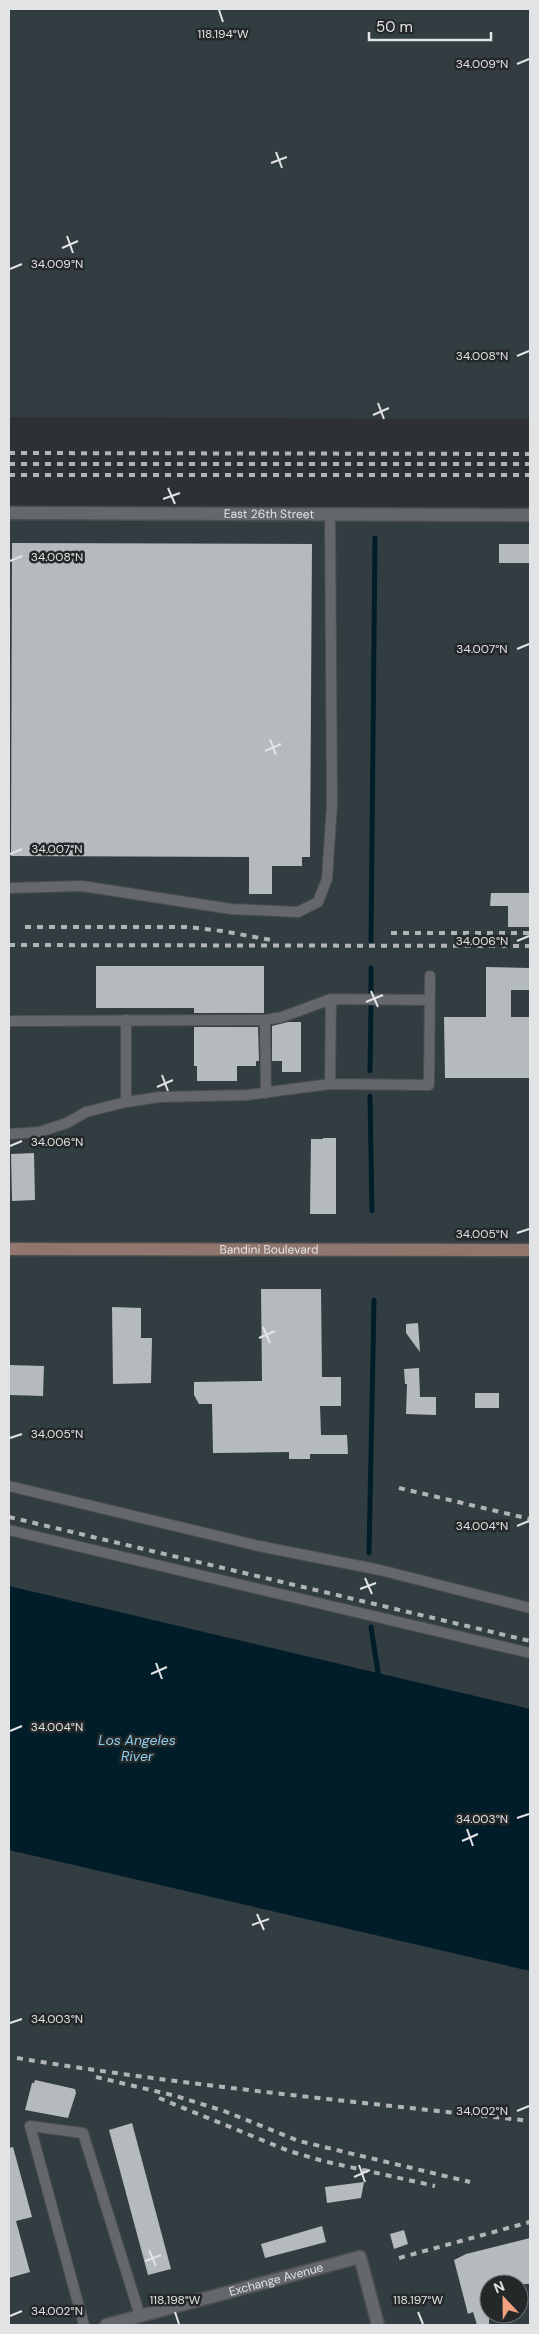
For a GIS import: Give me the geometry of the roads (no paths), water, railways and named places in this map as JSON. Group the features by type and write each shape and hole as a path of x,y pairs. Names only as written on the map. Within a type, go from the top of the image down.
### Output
{"main road":[{"name":"Bandini Boulevard","path":"9,1249 530,1250"}],"street":[{"name":"East 26th Street","path":"9,513 530,515"},
{"name":"Exchange Avenue","path":"106,2325 360,2257 378,2325"}],"lane":[{"path":"9,888 82,886 134,892 231,909 250,910 298,912 318,902 326,879 332,804 330,514"},
{"path":"9,1134 39,1132 67,1123 86,1112 126,1102 160,1097 215,1097 266,1093 330,1084 429,1085 430,976"},
{"path":"9,1021 265,1020 282,1017 331,999 430,1000"},
{"path":"330,1084 331,999"},
{"path":"126,1020 126,1102"},
{"path":"265,1020 266,1093"},
{"path":"9,1486 259,1546 380,1570 530,1608"},
{"path":"9,1530 530,1654"},
{"path":"84,2325 30,2126 83,2132 140,2316"}],"water":[{"name":"Los Angeles River","path":"9,1586 530,1709 530,1971 9,1850"}],"waterway":[{"path":"371,941 375,538"},
{"path":"371,968 371,993"},
{"path":"370,1071 371,1005"},
{"path":"370,1096 372,1211"},
{"path":"369,1553 374,1300"},
{"path":"371,1627 379,1679"}],"railway":[{"path":"9,453 530,454"},
{"path":"9,464 530,464"},
{"path":"9,475 530,475"},
{"path":"25,927 188,927 271,940"},
{"path":"391,933 530,933"},
{"path":"9,945 530,946"},
{"path":"399,1488 530,1519"},
{"path":"9,1517 530,1641"},
{"path":"17,2058 209,2085 530,2121"},
{"path":"96,2077 176,2096 224,2111 299,2141 470,2182"},
{"path":"159,2098 289,2151 323,2161 435,2186"},
{"path":"399,2258 530,2222"}]}
